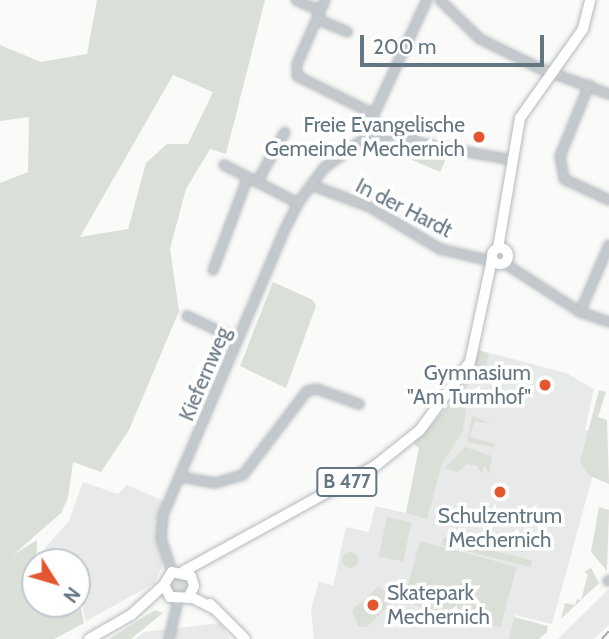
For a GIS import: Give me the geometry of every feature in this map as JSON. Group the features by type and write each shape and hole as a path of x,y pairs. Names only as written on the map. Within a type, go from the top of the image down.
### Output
{"main road":[{"name":"B 477","path":"172,572 184,571 223,553 375,466 420,430 470,362 486,287 502,249 512,160 520,118 583,29 590,0"},
{"name":"B 477","path":"179,598 223,553"},
{"path":"184,571 215,609 245,639"},
{"path":"89,639 140,608 164,586 172,572"},
{"path":"164,586 179,598 215,609"},
{"path":"140,608 179,598"}],"street":[{"path":"296,0 347,32"},
{"path":"325,0 297,64 297,76 373,114"},
{"path":"373,132 373,114 427,0"},
{"path":"440,0 480,39 609,94"},
{"path":"589,85 560,156 564,179 609,200"},
{"path":"311,185 336,156 380,127 396,134 512,160"},
{"path":"257,182 285,132"},
{"path":"224,165 298,203"},
{"path":"213,270 248,177"},
{"name":"Kiefernweg","path":"172,572 161,525 298,203 311,185"},
{"name":"In der Hardt","path":"311,185 370,207 440,249 496,262 580,312 609,322"},
{"path":"580,312 609,245"},
{"path":"187,316 238,340"},
{"path":"181,477 215,483 243,475 307,390 317,389 359,404"},
{"path":"169,639 179,598"}],"shaded area":[{"path":"97,0 265,0 226,154 210,149 186,189 170,249 179,311 129,430 101,472 73,462 68,498 61,513 13,555 21,550 21,618 83,618 84,623 54,639 0,639 0,183 28,172 29,117 0,121 0,45 41,62 87,54","holes":["173,75 213,92 188,144 167,144 146,163 128,229 80,237"]},
{"path":"399,143 448,154 440,172 396,153"},
{"path":"273,282 313,300 316,306 286,388 240,366"},
{"name":"Schulzentrum Mechernich","path":"479,350 566,373 594,389 585,430 605,431 552,624 515,615 509,639 314,639 311,609 319,581 333,586 346,527 369,532 375,506 406,513 419,448 414,444 453,401 461,403 464,399 457,392"},
{"path":"479,350 489,354 486,367 478,366 465,391 458,393"},
{"path":"599,390 606,392 598,417 607,420 609,484 588,475 580,462"},
{"path":"455,398 466,409 463,431 442,464 427,519 406,513 419,448 414,444"},
{"path":"472,416 492,424 474,421 470,437 496,444 494,447 467,442"},
{"path":"465,447 492,456 489,474 484,465 482,474 477,466 467,464 457,472 445,468"},
{"path":"83,482 118,494 127,485 166,502 158,525 163,564 155,583 86,621 85,618 91,618 91,548 45,548 69,521"},
{"path":"599,507 609,510 607,571 591,552"},
{"path":"387,517 411,522 403,561 379,556"},
{"path":"522,532 529,535 532,542 529,549 522,552 515,549 512,542 515,535"},
{"path":"443,538 532,560 531,567 441,545"},
{"path":"37,540 37,548 24,548"},
{"path":"420,541 517,567 500,628 404,602"},
{"path":"347,552 353,552 358,560 356,566 347,568 342,563 342,557"},
{"path":"591,568 599,583 561,619 565,603 575,605 577,599 581,600 588,574 584,572"},
{"path":"176,574 189,582 187,593 174,597 168,581"},
{"name":"Skatepark Mechernich","path":"378,587 392,595 392,602 367,627 358,626 352,610"},
{"path":"609,589 609,625 593,639 558,639"},
{"path":"155,610 163,613 131,639 109,639"},
{"path":"514,617 548,626 547,632 539,639 509,639"},
{"path":"221,623 230,639 135,639 144,632"}],"railway":[{"path":"602,639 609,631"}],"place":[{"name":"Freie Evangelische Gemeinde Mechernich","path":"479,137"},
{"name":"Gymnasium \"Am Turmhof\"","path":"545,385"},
{"name":"Schulzentrum Mechernich","path":"500,492"},
{"name":"Skatepark Mechernich","path":"373,605"}]}
